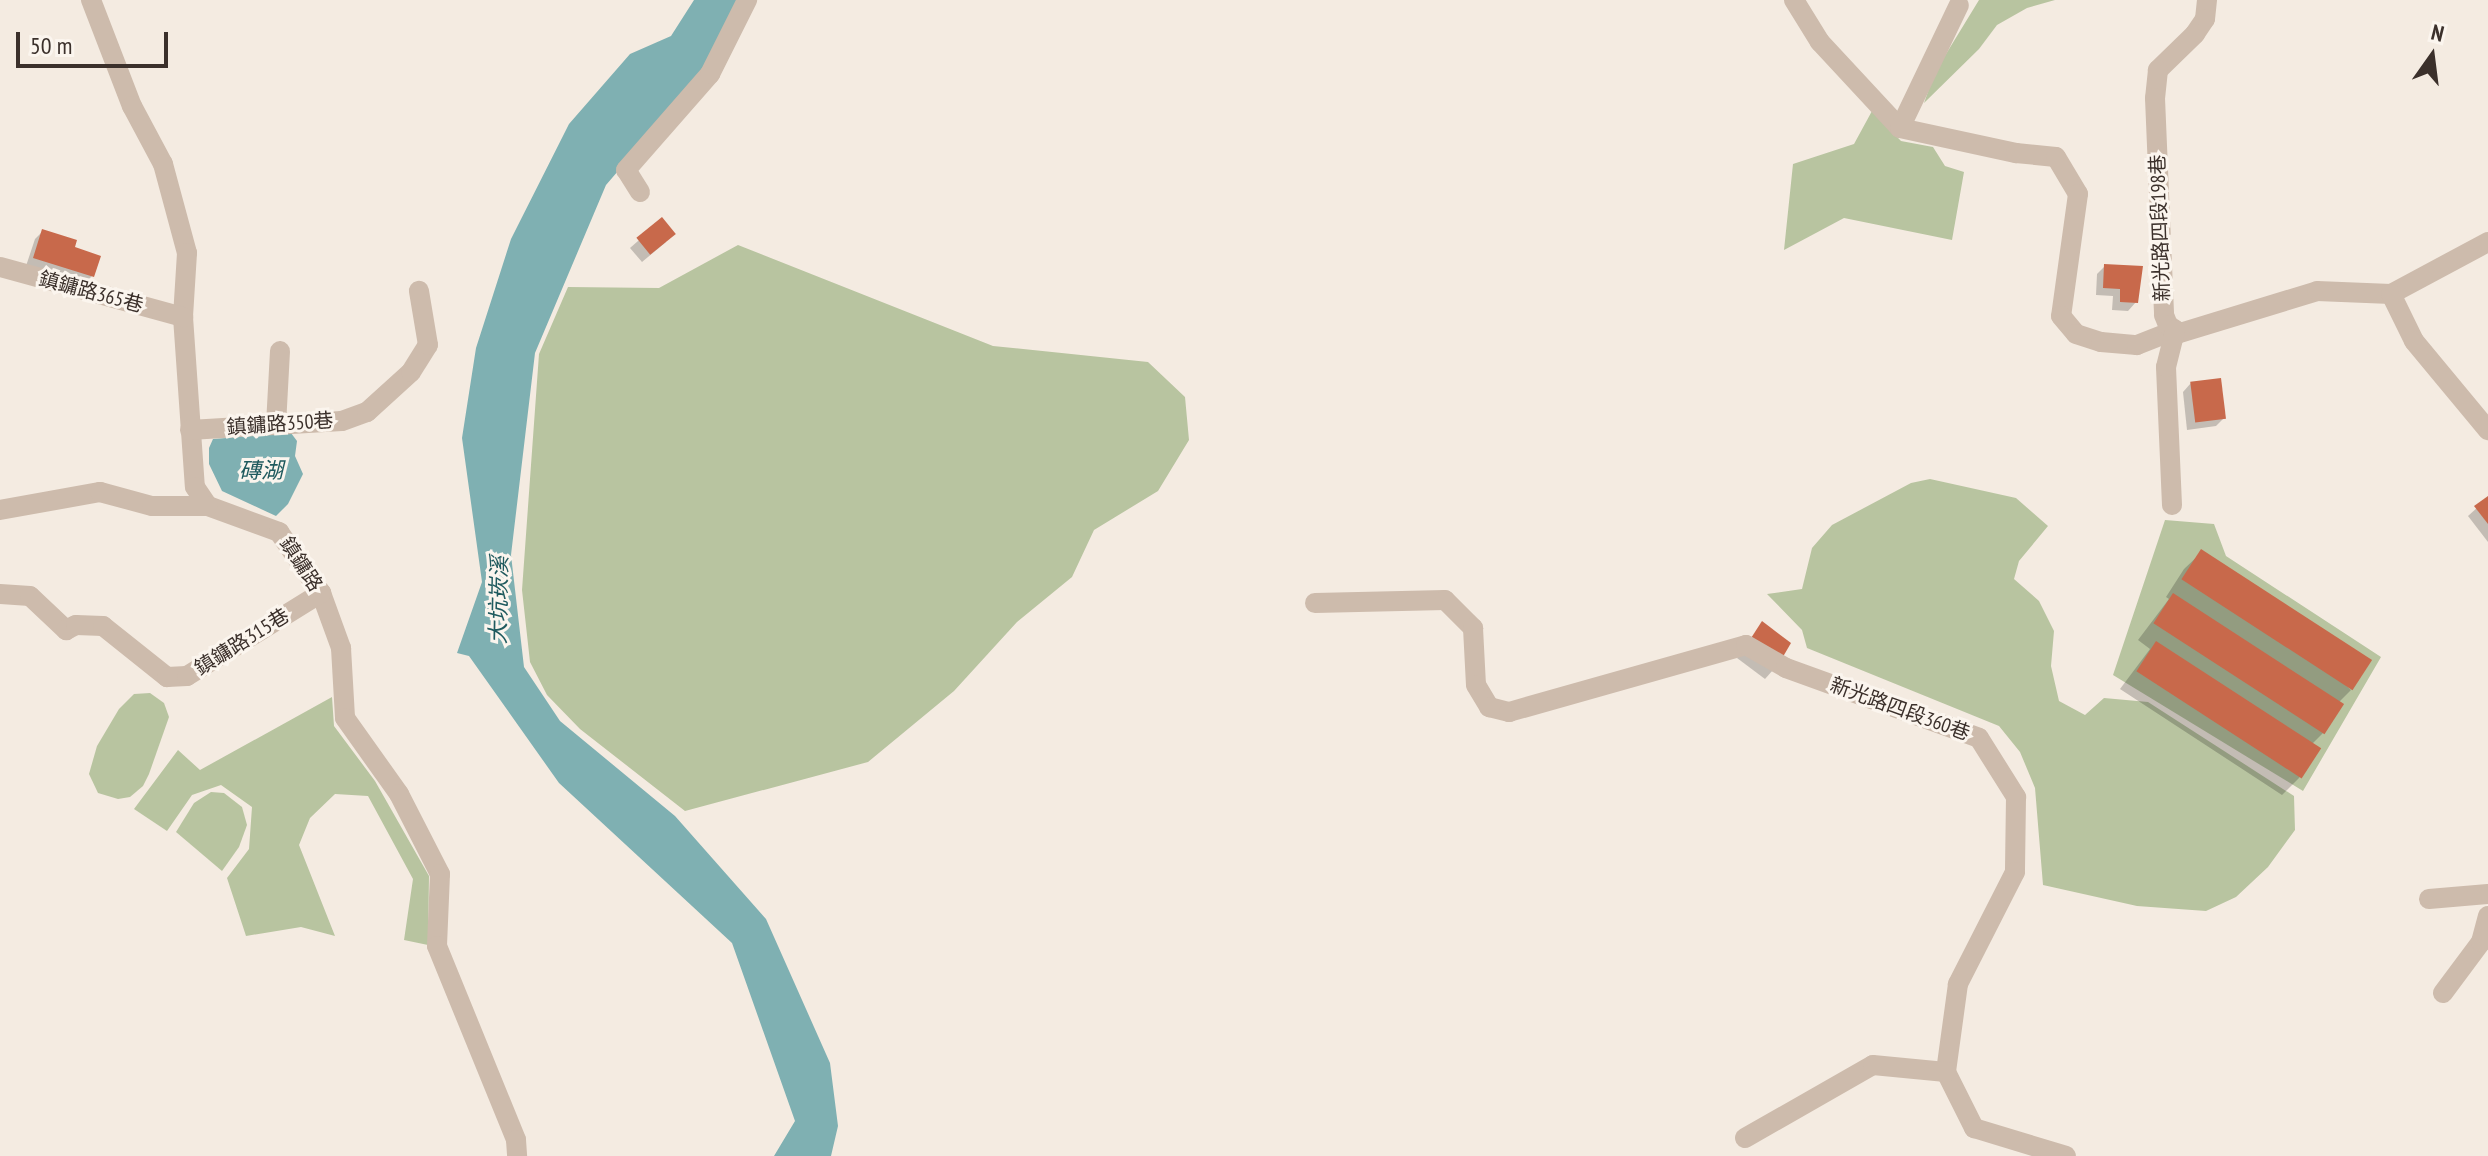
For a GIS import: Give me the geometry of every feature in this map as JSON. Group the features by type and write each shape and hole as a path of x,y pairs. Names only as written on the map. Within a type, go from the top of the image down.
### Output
{"street":[{"path":"91,0 132,106 163,164 187,253 183,317 190,430 195,487 208,506"},
{"path":"640,192 626,170 710,74 747,0"},
{"path":"1794,0 1820,42 1900,128 2016,153 2056,157 2078,194 2061,316 2076,334 2101,342 2137,345 2175,330"},
{"name":"新光路四段198巷","path":"2207,0 2205,19 2195,34 2158,70 2155,98 2164,315 2180,333 2317,291 2391,294"},
{"path":"1900,128 1959,5"},
{"path":"2488,242 2391,294 2414,341 2488,430"},
{"name":"鎮鏞路365巷","path":"0,267 183,317"},
{"name":"鎮鏞路350巷","path":"190,430 342,421 367,412 411,372 428,345 419,291"},
{"path":"2172,505 2166,367 2175,330"},
{"path":"276,425 280,351"},
{"path":"0,510 100,492 152,506 208,506"},
{"name":"鎮鏞路","path":"208,506 279,532 321,593 341,648 345,718 399,794 440,874 437,946 516,1140 517,1156"},
{"name":"鎮鏞路315巷","path":"0,594 30,596 66,630 76,625 103,626 167,677 187,676 321,593"},
{"name":"新光路四段360巷","path":"1315,603 1445,600 1473,628 1476,685 1489,707 1509,712 1746,645 1786,668 1979,738 2016,797 2015,872 1958,984 1946,1072"},
{"path":"2429,899 2488,894"},
{"path":"2443,993 2481,942 2488,916"},
{"path":"1745,1138 1873,1065 1946,1072 1974,1128 2066,1156"}],"green space":[{"path":"1979,0 2055,0 2027,8 1997,25 1979,49 1924,103 1935,72"},
{"path":"1872,111 1901,141 1933,147 1945,166 1964,172 1952,240 1844,218 1784,250 1793,164 1854,144"},
{"path":"738,245 993,346 1148,362 1185,397 1189,440 1158,491 1094,530 1072,577 1017,622 954,691 868,762 685,811 580,729 547,695 530,662 522,590 539,354 568,287 659,288"},
{"path":"1930,479 2016,498 2048,526 2019,561 2014,579 2039,601 2054,631 2051,666 2059,701 2085,715 2104,698 2148,702 2294,796 2295,830 2268,867 2236,897 2206,911 2137,906 2043,885 2035,788 2020,752 1999,726 1807,648 1802,630 1767,594 1802,589 1812,548 1832,525 1911,483"},
{"path":"2165,520 2214,524 2226,556 2381,657 2303,791 2113,675"},
{"path":"150,693 164,703 169,717 143,786 130,797 118,799 98,793 89,774 97,746 119,709 134,694"},
{"path":"332,697 334,726 375,781 429,876 428,945 404,940 413,879 368,796 335,794 310,818 299,845 335,936 301,927 246,936 227,878 249,849 252,807 221,785 192,795 167,831 134,809 178,750 200,770"},
{"path":"211,792 224,793 242,807 247,825 239,847 222,871 176,832 194,803"}],"water":[{"name":"大坑崁溪","path":"694,0 741,0 704,71 606,185 535,353 511,555 524,667 560,721 675,816 766,919 830,1063 838,1126 831,1156 774,1156 795,1121 732,943 559,783 469,656 457,653 482,582 462,438 476,348 511,239 569,124 630,54 671,36"},
{"name":"磚湖","path":"291,433 297,441 295,456 303,474 288,504 276,516 222,491 209,464 209,448 213,439"}],"building":[{"path":"662,217 676,234 650,255 636,238"},
{"path":"42,229 77,240 75,247 101,256 94,277 33,258"},
{"path":"2104,264 2143,266 2138,303 2120,302 2120,289 2103,288"},
{"path":"2221,378 2226,419 2195,422 2190,382"},
{"path":"2488,496 2488,524 2474,506"},
{"path":"2201,549 2372,660 2352,690 2181,579"},
{"path":"2173,593 2344,704 2324,734 2153,623"},
{"path":"1762,621 1791,643 1774,672 1744,649"},
{"path":"2156,641 2321,748 2302,778 2136,671"}]}
